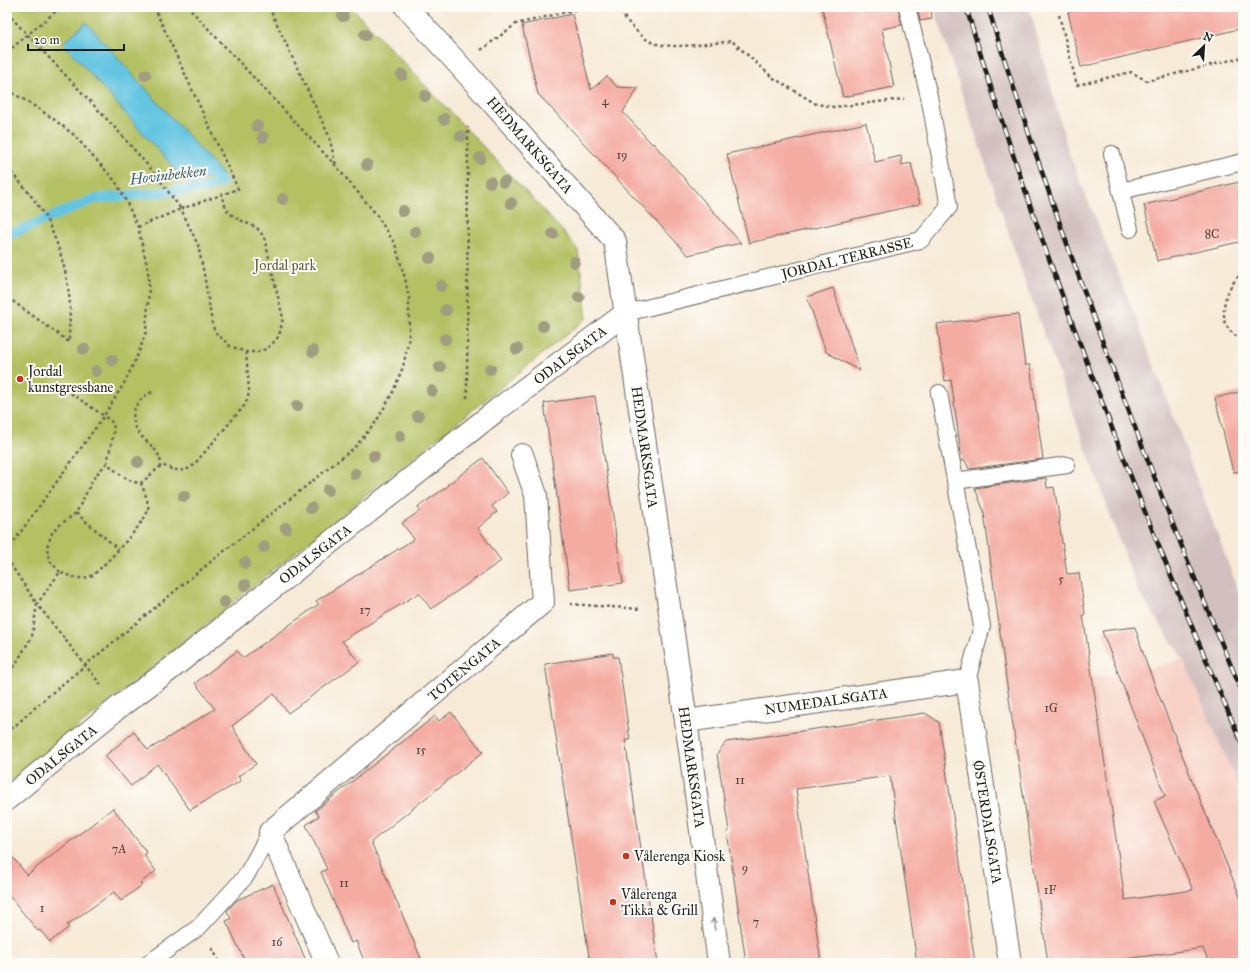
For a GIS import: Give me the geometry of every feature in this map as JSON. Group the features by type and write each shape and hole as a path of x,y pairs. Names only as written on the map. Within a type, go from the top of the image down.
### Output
{"street":[{"name":"HEDMARKSGATA","path":"406,7 615,241 686,720 719,963"},
{"name":"ODALSGATA","path":"7,799 119,707 168,671 466,435 626,313"},
{"path":"522,455 536,494 543,602"},
{"name":"TOTENGATA","path":"270,832 543,602"},
{"name":"NUMEDALSGATA","path":"686,720 967,681"},
{"name":"ØSTERDALSGATA","path":"967,681 1010,963"},
{"path":"270,832 326,963"}],"lane":[{"name":"JORDAL TERRASSE","path":"626,313 921,240 949,207 929,96 907,7"},
{"path":"1112,154 1130,230"},
{"path":"1121,191 1243,162"},
{"path":"939,393 982,626 967,681"},
{"path":"955,481 1067,465"},
{"name":"TOTENGATA","path":"149,963 204,922 246,876 270,832"}],"path":[{"path":"7,52 61,7"},
{"path":"138,228 181,209 238,189 154,7"},
{"path":"7,733 47,697 198,572 354,448 376,422 392,394 403,367 409,338 409,299 405,278 395,244 376,214 336,166 188,7"},
{"path":"269,7 329,136 336,166"},
{"path":"460,66 516,24 587,7"},
{"path":"617,7 629,24 650,42 673,47 732,41 772,77 816,104 834,108 929,96"},
{"path":"7,13 118,131 156,175 181,209 198,245 212,323 215,332 230,346 246,352 258,352 266,349 279,336 283,318 264,237 258,228 234,217 227,210 221,195"},
{"path":"1058,15 1077,85 1131,72 1147,81 1243,57"},
{"path":"7,90 51,117 74,135 116,182 138,228 148,270 149,282 146,332 126,380 104,416 7,551"},
{"path":"466,435 468,127"},
{"path":"7,168 35,201 53,234 68,289 70,321 69,342 7,297"},
{"path":"1243,272 1234,280 1226,294 1224,307 1225,323 1232,333 1243,341"},
{"path":"152,392 140,399 136,405 134,420 137,432 156,451 162,465 180,471 186,470 192,467 244,406 248,398 249,390 246,352"},
{"path":"56,383 104,416 112,423 114,429 107,463 96,476 76,513 57,527 52,533 48,542 48,555 50,561 60,572 75,578 88,578 96,572 118,549 142,522 148,510 148,505 141,483"},
{"path":"107,463 120,474 141,483"},
{"path":"141,483 162,465"},
{"path":"76,513 118,549"},
{"path":"7,559 37,604 119,707"},
{"path":"7,679 32,636 37,604 60,572"},
{"path":"543,602 670,611"}],"shaded area":[{"path":"934,7 1028,7 1034,24 1069,154 1137,320 1243,603 1243,797 1183,659 1138,591 1022,273"},
{"path":"1183,659 1243,797 1243,963 1048,963 1007,684 1092,678 1149,669"}],"green space":[{"name":"Jordal park","path":"7,7 351,7 561,229 578,250 587,318 7,784"}],"water":[{"path":"86,22 224,176 190,181 181,176 63,43"}],"building":[{"path":"822,7 898,7 902,25 882,29 894,87 843,97"},
{"path":"917,7 931,7 932,19 920,21"},
{"path":"1088,7 1243,7 1243,28 1081,67 1068,12"},
{"path":"572,14 591,90 607,76 617,87 638,88 623,112 652,144 653,143 741,243 688,255 538,94 522,25"},
{"path":"866,123 875,162 901,156 902,165 911,163 920,204 749,243 727,154"},
{"path":"1243,181 1243,241 1157,261 1144,205"},
{"path":"833,288 860,371 826,352 807,297"},
{"path":"1018,314 1025,365 1030,365 1043,459 969,469 965,460 962,461 951,380 945,381 937,324"},
{"path":"1243,391 1243,471 1233,472 1215,398"},
{"path":"595,396 623,583 570,590 544,403"},
{"path":"483,458 508,493 492,506 497,512 478,528 501,561 431,609 419,593 342,641 359,662 288,713 274,694 232,726 256,764 238,776 241,781 190,810 157,764 131,786 105,756 134,732 148,750 215,709 195,683 237,651 243,658 319,604 316,601 414,539 402,523 420,511 418,507 448,486 447,485"},
{"path":"1046,478 1047,488 1054,487 1067,574 1079,573 1085,614 1083,615 1125,900 1193,890 1154,801 1165,796 1102,631 1135,627 1147,665 1243,904 1243,963 1209,963 1203,948 1097,963 1048,963 1006,678 984,512 975,488"},
{"path":"613,653 613,657 618,657 630,740 625,740 658,963 590,963 545,664"},
{"path":"451,712 483,752 371,842 423,963 365,963 356,941 351,943 321,872 327,869 306,825 319,816 315,811 435,716 439,721"},
{"path":"925,713 939,722 975,963 917,963 890,776 796,789 821,963 746,963 727,831 729,830 717,754 726,742"},
{"path":"113,808 147,853 144,855 156,871 140,883 142,885 121,901 114,892 67,925 69,927 50,942 40,930 38,931 7,893 7,850 27,875"},
{"path":"273,884 307,963 246,963 226,921 231,919 227,911 237,900"}],"waterway":[{"name":"Hovinbekken","path":"7,233 15,232 94,199 210,187 222,182 208,168"}],"railway":[{"path":"966,7 995,101 1059,288 1129,473 1243,746"},
{"path":"988,7 1041,170 1101,337 1168,513 1243,694"}],"place":[{"name":"Jordal kunstgressbane","path":"20,379"},
{"name":"Vålerenga Kiosk","path":"626,856"},
{"name":"Vålerenga Tikka & Grill","path":"613,902"}]}
